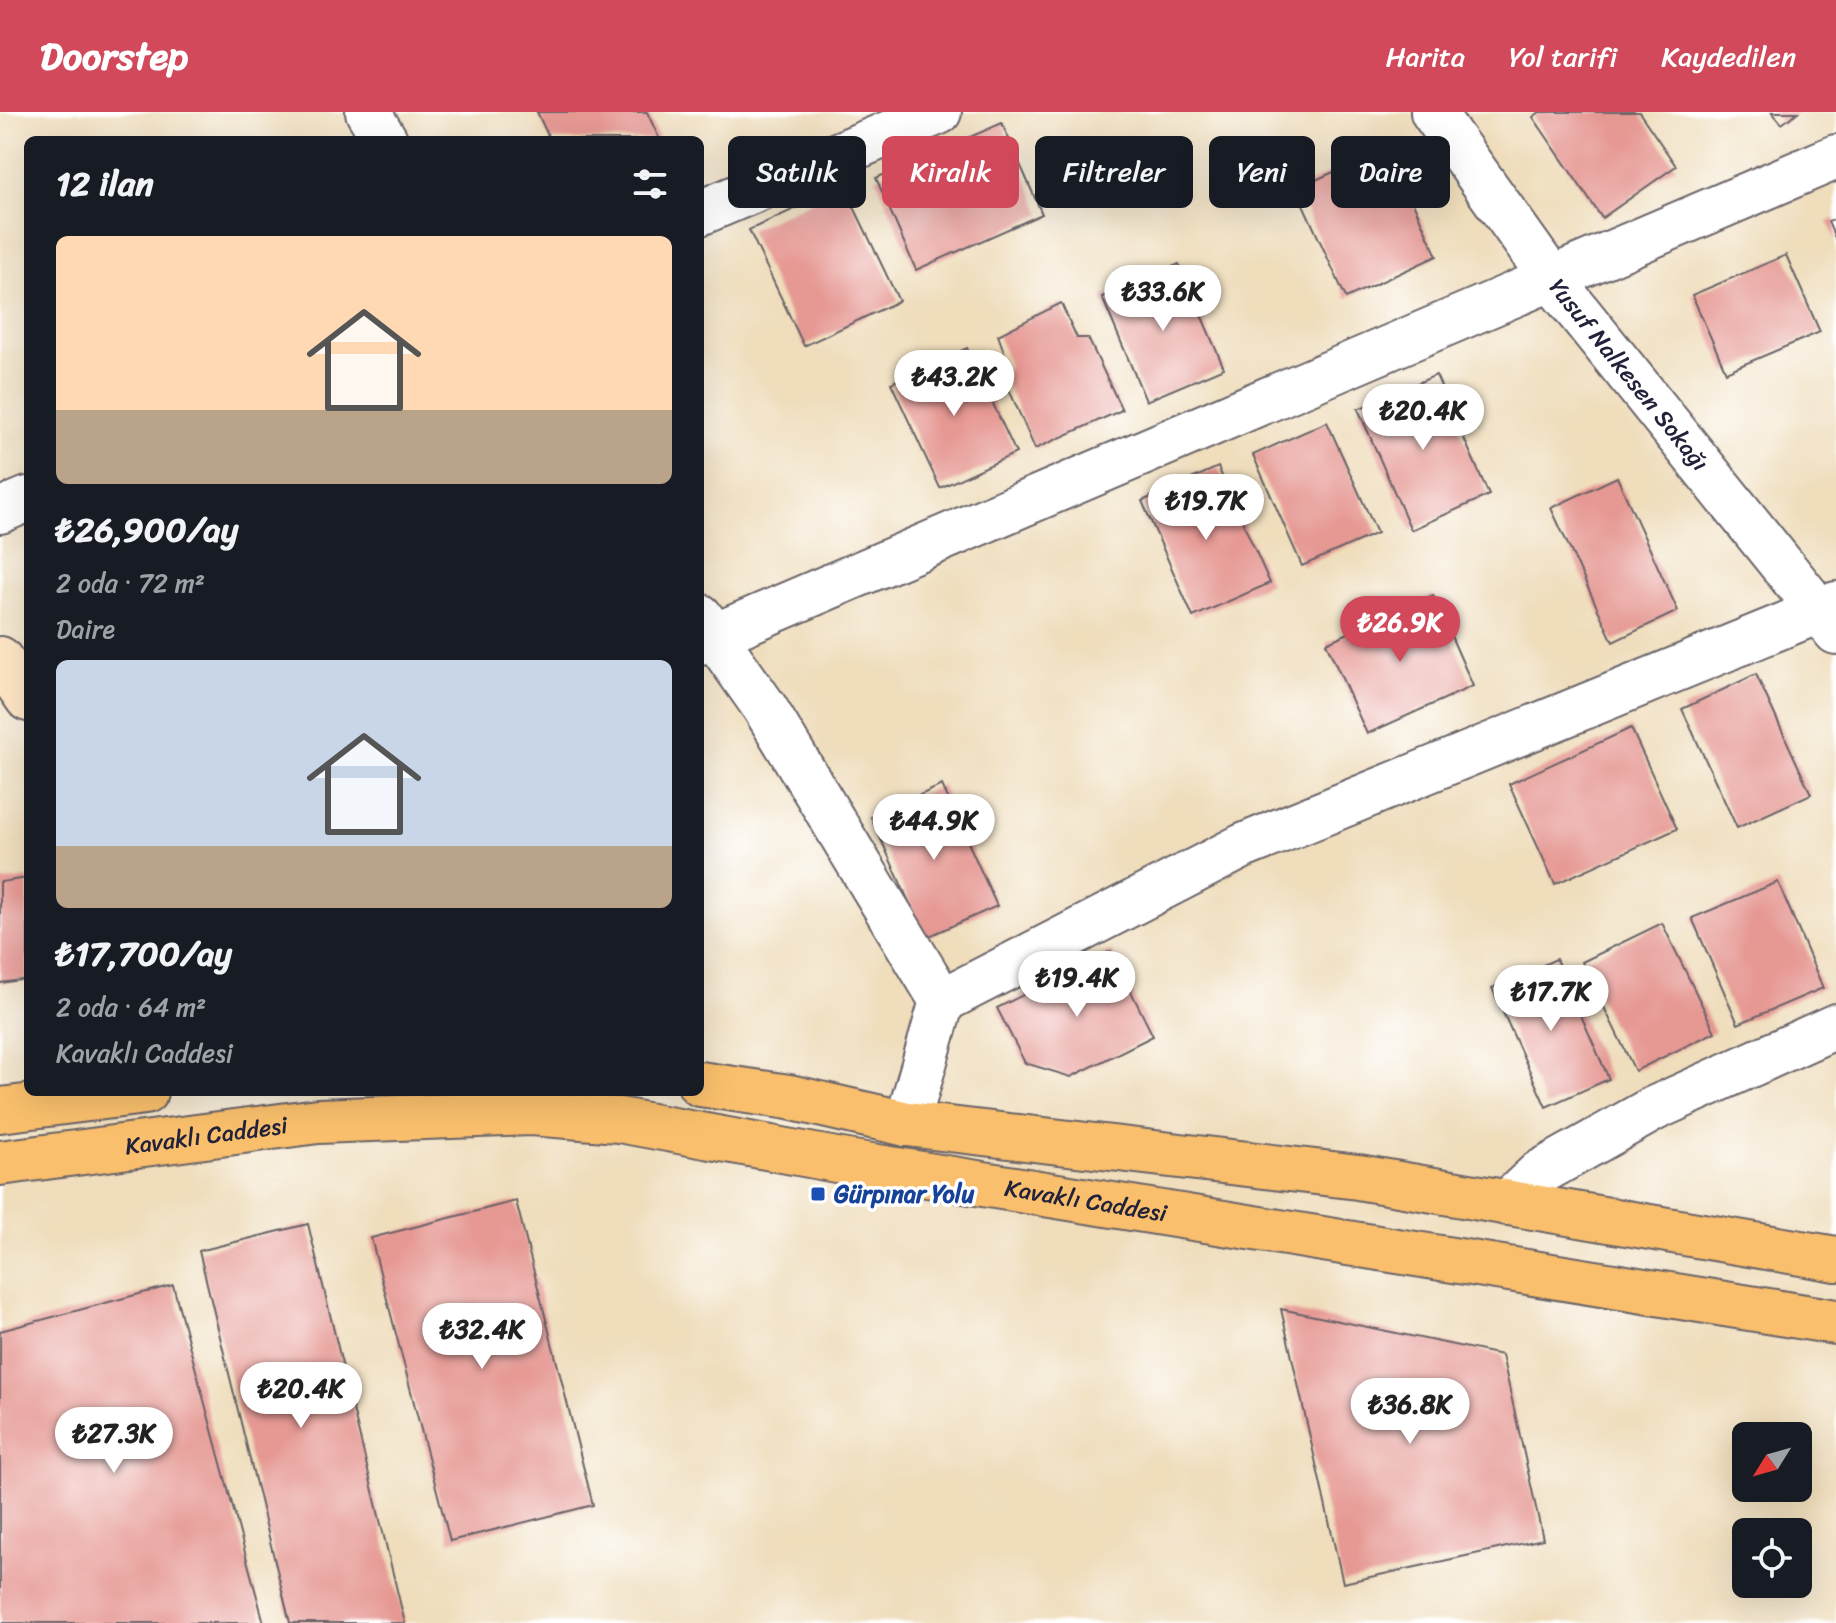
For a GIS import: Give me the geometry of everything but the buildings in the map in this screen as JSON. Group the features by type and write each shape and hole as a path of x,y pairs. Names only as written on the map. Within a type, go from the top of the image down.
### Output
{"main road":[{"path":"704,1085 789,1097 907,1124 1358,1177 1836,1259"},
{"path":"0,1110 113,1096"},
{"name":"Kavaklı Caddesi","path":"0,1163 318,1121 531,1113 619,1120 862,1165 1836,1322"}],"street":[{"path":"368,112 383,136"},
{"path":"704,211 939,112"},
{"name":"Yusuf Nalkesen Sokağı","path":"1433,112 1551,278 1831,615"},
{"path":"942,1001 765,708 705,631 1836,157"},
{"path":"0,511 24,501"},
{"path":"907,1124 942,1001 1243,846 1831,615"},
{"path":"0,659 24,693"},
{"path":"1507,1203 1539,1173 1653,1109 1836,1026"}],"place":[{"name":"Gürpınar Yolu","path":"818,1194"}]}
